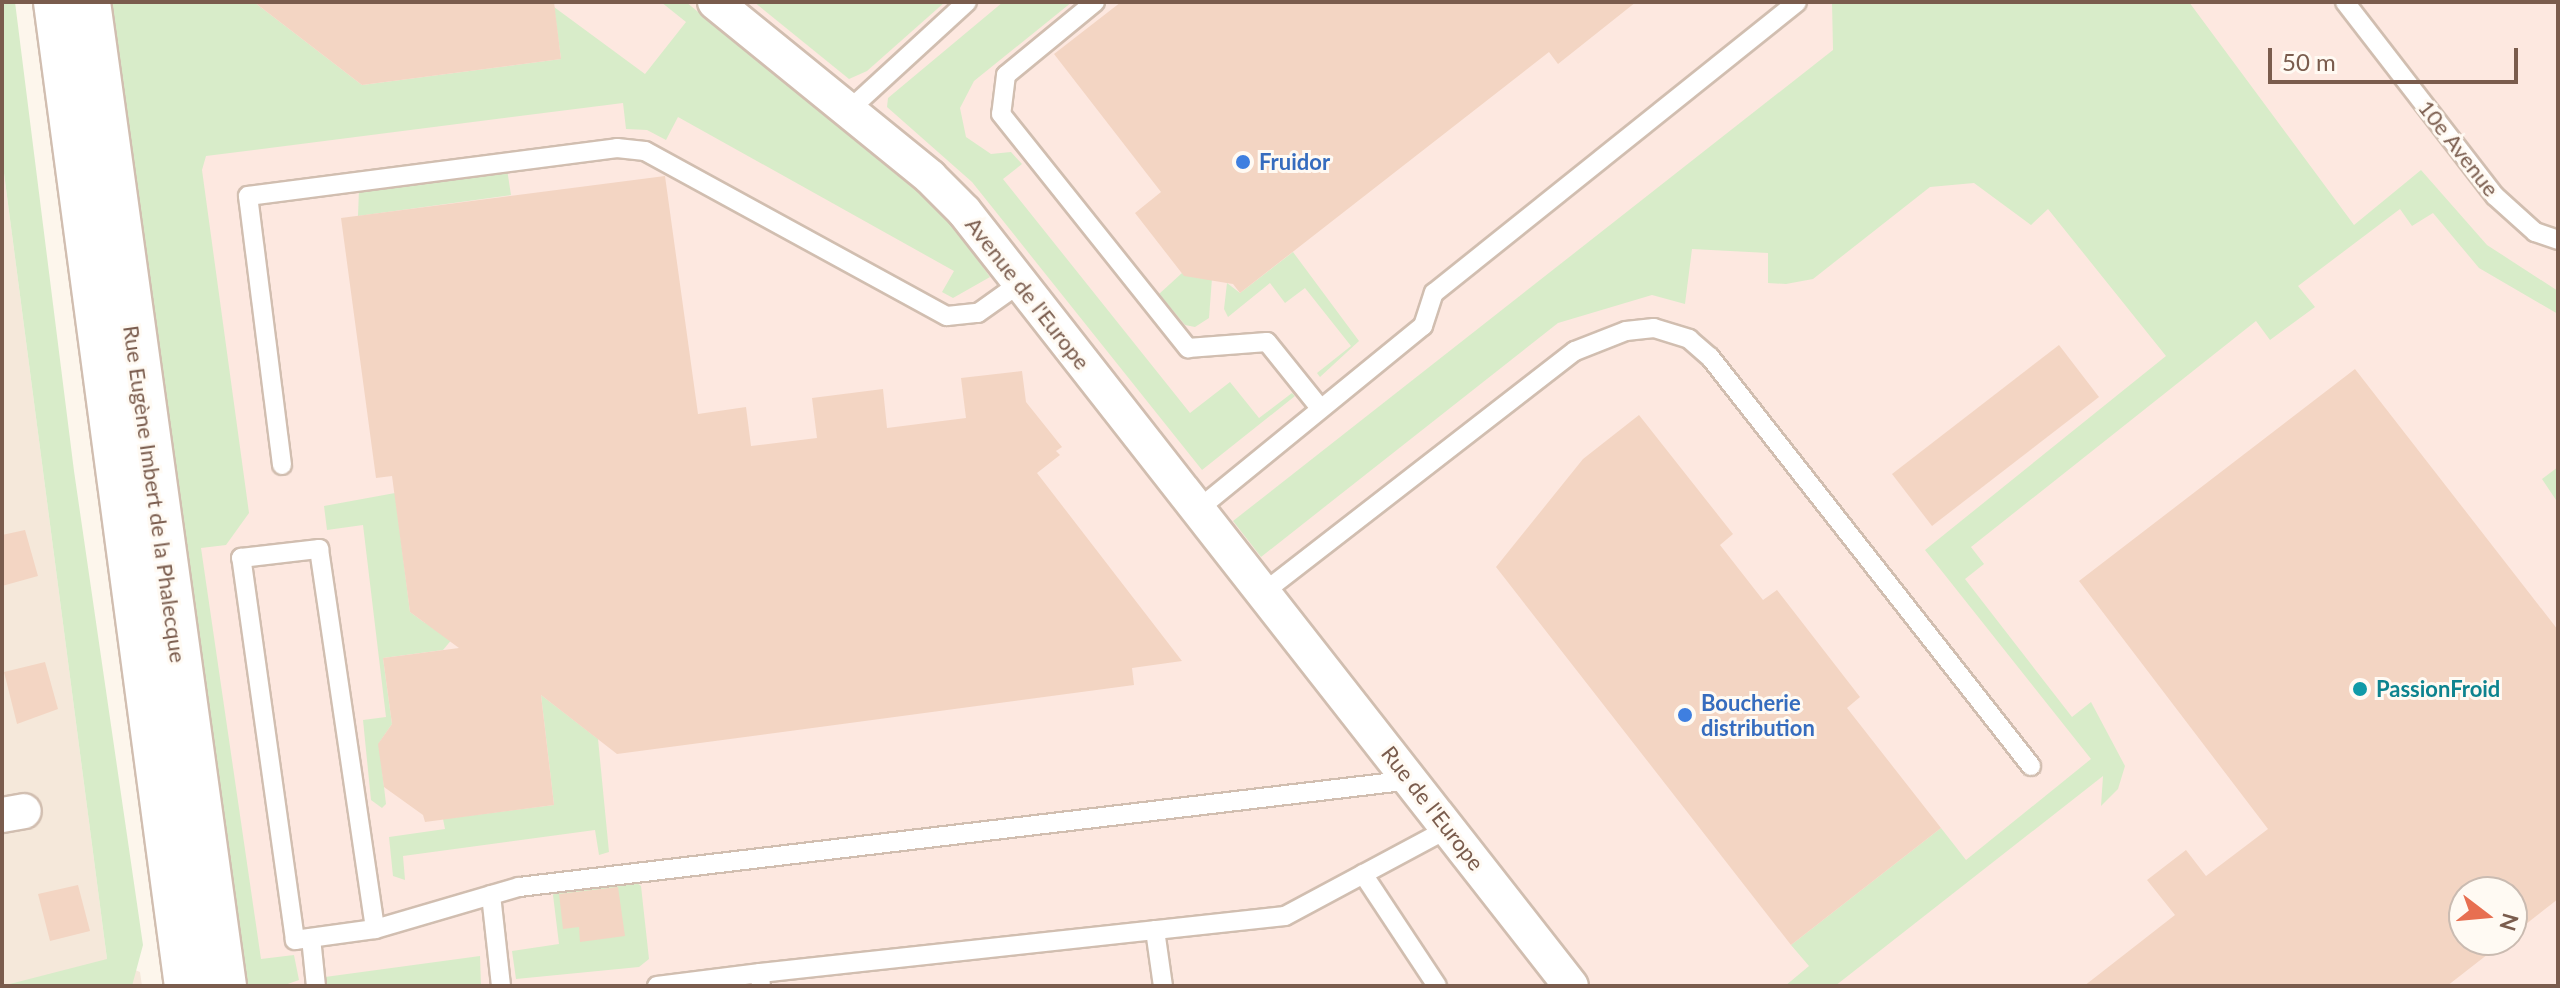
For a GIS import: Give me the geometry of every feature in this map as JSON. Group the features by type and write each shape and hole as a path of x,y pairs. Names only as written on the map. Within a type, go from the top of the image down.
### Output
{"street":[{"name":"Rue Eugène Imbert de la Phalecque","path":"56,2 187,986"},
{"name":"Rue Eugène Imbert de la Phalecque","path":"88,2 224,986"},
{"name":"Avenue de l'Europe","path":"715,2 947,193 1196,511 1295,630"},
{"name":"Rue de l'Europe","path":"1295,630 1571,986"}],"lane":[{"path":"849,110 967,2"},
{"path":"1095,2 1006,75 1001,114 1188,348 1267,342 1320,408"},
{"path":"1196,511 1423,326 1434,293 1797,2"},
{"name":"10e Avenue","path":"2345,2 2495,196 2535,232 2558,240"},
{"path":"282,465 248,196 617,148 645,151 947,316 978,313 1020,283"},
{"path":"1264,592 1575,351 1626,331 1654,328 1689,339 1710,357 2031,766"},
{"path":"375,929 319,549 241,558 295,940 375,929 519,887 1411,780"},
{"path":"657,986 760,980 1285,916 1449,828"},
{"path":"1363,874 1437,986"},
{"path":"491,895 501,986"},
{"path":"1155,930 1163,986"},
{"path":"311,938 316,986"}],"shaded area":[{"path":"109,2 2558,2 2558,986 237,986"},
{"path":"2,158 107,959 140,972 142,986 2,986"}],"green space":[{"path":"2,2 15,2 74,471 143,945 132,986 2,986 107,959 2,158"},
{"path":"109,2 254,2 362,85 561,59 554,7 645,74 686,22 661,2 686,2 947,216 990,277 953,298 942,292 954,271 678,117 666,140 647,130 626,129 623,103 206,156 202,170 249,513 226,545 201,548 261,959 294,955 299,980 282,986 244,986"},
{"path":"754,2 945,2 867,71 849,79"},
{"path":"1003,2 1072,2 974,81 960,108 966,137 991,154 1011,152 1022,164 1003,179 1190,413 1230,382 1259,418 1292,393 1295,396 1202,470 972,182 887,107 888,98"},
{"path":"1832,2 2189,2 2354,225 2421,170 2487,245 2558,291 2558,314 2479,268 2433,213 2412,226 2400,209 2298,286 2315,307 2270,340 2256,321 1971,547 1984,564 1965,579 2072,717 2091,702 2125,766 2118,789 2101,806 2103,776 1835,986 1785,986 1809,966 1791,945 1941,828 1966,860 2091,759 1925,550 2166,356 2048,209 2031,225 1974,183 1930,187 1813,279 1786,284 1768,283 1768,253 1692,249 1685,304 1652,295 1558,323 1261,557 1233,521 1833,50"},
{"path":"507,169 511,195 358,216 359,189"},
{"path":"1293,252 1359,341 1320,377 1317,373 1351,346 1305,288 1285,303 1270,283 1228,317 1224,309 1227,283 1240,293"},
{"path":"1213,265 1209,318 1195,327 1185,325 1159,294 1182,273"},
{"path":"2558,467 2558,503 2542,479"},
{"path":"395,493 410,612 425,623 444,620 458,632 443,650 383,658 392,724 379,743 386,804 382,808 371,800 363,720 386,717 363,525 327,530 324,506"},
{"path":"541,695 598,739 609,852 599,855 595,830 403,856 405,880 393,876 389,837 445,829 443,819 554,805"},
{"path":"633,880 641,886 649,959 639,967 516,979 512,951 559,944 553,895 557,889"},
{"path":"480,956 481,986 326,986 325,977"}],"building":[{"path":"254,2 554,2 561,59 362,85"},
{"path":"1121,2 1636,2 1558,64 1549,52 1240,293 1233,284 1184,276 1135,213 1161,192 1054,54"},
{"path":"665,176 698,414 746,407 751,446 817,438 812,398 883,389 887,428 966,418 961,378 1022,371 1026,402 1062,447 1056,451 1060,455 1037,473 1182,661 1132,668 1134,685 617,754 541,695 554,805 425,822 423,815 384,787 378,744 392,724 383,658 459,648 410,612 392,476 376,478 341,218"},
{"path":"2059,345 2099,397 1932,526 1892,474"},
{"name":"PassionFroid","path":"2355,369 2558,630 2558,899 2528,922 2528,876 2448,876 2448,956 2485,956 2447,986 2084,986 2175,915 2147,880 2186,850 2206,876 2268,829 2079,581"},
{"path":"1639,415 1733,534 1720,545 1763,600 1777,590 1860,697 1847,708 1941,828 1791,945 1496,567 1583,459"},
{"path":"25,530 38,576 2,586 2,535"},
{"path":"45,662 58,709 17,724 4,672"},
{"path":"78,885 90,931 50,941 38,894"},
{"path":"618,887 625,936 580,942 579,927 563,929 559,894"}],"place":[{"name":"Fruidor","path":"1243,162"},
{"name":"PassionFroid","path":"2360,689"},
{"name":"Boucherie distribution","path":"1685,715"}]}
